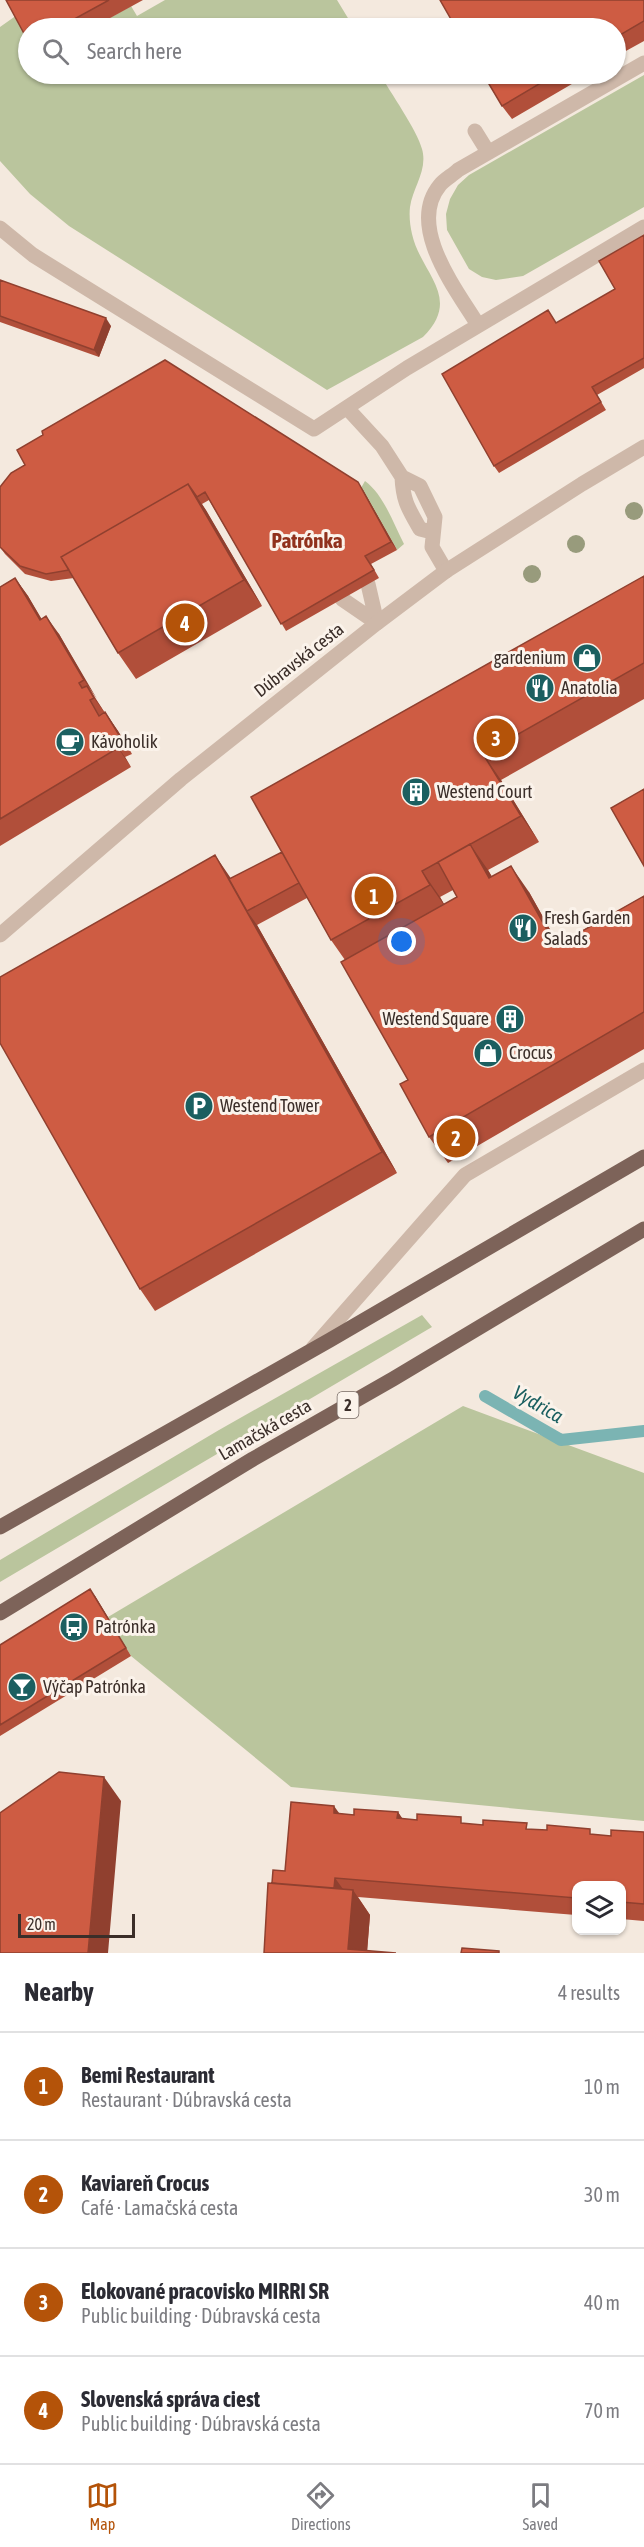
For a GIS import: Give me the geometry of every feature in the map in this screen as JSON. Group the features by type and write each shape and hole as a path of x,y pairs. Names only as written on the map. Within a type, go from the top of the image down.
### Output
{"main road":[{"path":"0,1527 310,1351 644,1157"},
{"name":"Lamačská cesta","path":"0,1613 253,1459 644,1229"}],"street":[{"path":"626,73 644,63"},
{"path":"478,325 441,264 429,233 430,207 440,185 458,170 607,84"},
{"path":"476,131 488,152"},
{"path":"0,228 33,255 314,429 478,325 644,226"},
{"path":"347,408 382,446 402,477 403,497 420,529 432,532 432,547 446,572"},
{"name":"Dúbravská cesta","path":"0,935 181,779 377,623 446,572 582,484 644,447"},
{"path":"368,584 377,623"},
{"path":"342,598 377,623"},
{"path":"310,1351 465,1175 644,1070"}],"green space":[{"path":"165,0 337,0 348,18 110,18 131,6 137,16"},
{"path":"17,15 18,84 386,84 422,149 423,164 412,200 410,220 417,248 439,297 439,310 434,323 423,337 327,390 69,226 30,194 0,161 0,27"},
{"path":"644,75 644,207 523,276 496,280 482,277 469,269 447,230 446,214 450,199 458,185 469,175"},
{"path":"365,481 383,502 404,544 397,550 361,488"},
{"path":"422,1315 432,1327 0,1582 0,1560 219,1430"},
{"path":"463,1406 644,1473 644,1821 291,1787 131,1656 108,1617"}],"building":[{"path":"6,0 109,0 76,18 18,18 18,22"},
{"path":"440,0 644,0 644,21 626,32 626,18 450,18"},
{"path":"489,84 539,84 502,106"},
{"path":"644,235 644,358 592,387 601,402 494,466 442,374 548,310 556,323 615,289 599,261"},
{"path":"0,280 106,318 94,350 0,316"},
{"path":"165,360 358,482 391,542 365,556 374,570 281,624 205,492 197,497 188,484 61,557 69,570 46,574 20,566 0,547 0,487 11,473 25,465 17,450 43,435 42,431"},
{"path":"188,484 244,580 118,653 61,557"},
{"name":"Westend Court","path":"644,576 644,663 483,754 521,816 422,871 430,885 331,940 251,797"},
{"path":"15,578 40,620 46,616 84,680 79,683 82,688 87,686 94,698 90,700 99,716 105,712 119,735 112,739 118,748 0,819 0,587"},
{"path":"644,789 644,866 611,808"},
{"name":"Westend Square","path":"470,844 489,878 511,866 556,946 644,896 644,1012 429,1137 400,1084 408,1080 341,962 457,897 438,862"},
{"path":"282,852 299,883 247,911 229,879"},
{"name":"Westend Tower","path":"215,855 382,1152 140,1289 0,1043 0,977"},
{"path":"90,1589 126,1648 0,1725 0,1645"},
{"path":"59,1772 104,1777 88,1953 0,1953 0,1813"},
{"path":"291,1802 334,1806 334,1813 354,1815 354,1809 398,1812 397,1818 417,1820 417,1814 461,1817 461,1823 483,1825 483,1820 527,1823 526,1829 547,1830 547,1825 590,1829 590,1834 611,1836 611,1830 644,1832 644,1904 626,1902 626,1881 572,1881 572,1898 335,1878 334,1888 272,1883 273,1870 285,1871"},
{"path":"268,1883 353,1890 348,1949 396,1953 264,1953"},
{"path":"462,1948 499,1951 499,1953 461,1953"}],"waterway":[{"name":"Vydrica","path":"485,1396 561,1440 644,1431"}],"place":[{"name":"Slovenská správa ciest","path":"185,623"},
{"name":"gardenium","path":"587,658"},
{"name":"Anatolia","path":"540,688"},
{"name":"Elokované pracovisko MIRRI SR","path":"496,738"},
{"name":"Kávoholik","path":"70,742"},
{"name":"Westend Court","path":"416,792"},
{"name":"Bemi Restaurant","path":"374,896"},
{"name":"Fresh Garden Salads","path":"523,928"},
{"name":"Westend Square","path":"510,1019"},
{"name":"Crocus","path":"488,1053"},
{"name":"Westend Tower","path":"199,1106"},
{"name":"Kaviareň Crocus","path":"456,1138"},
{"name":"Patrónka","path":"74,1627"},
{"name":"Výčap Patrónka","path":"22,1687"}],"district":[{"name":"Patrónka","path":"307,541"}]}
